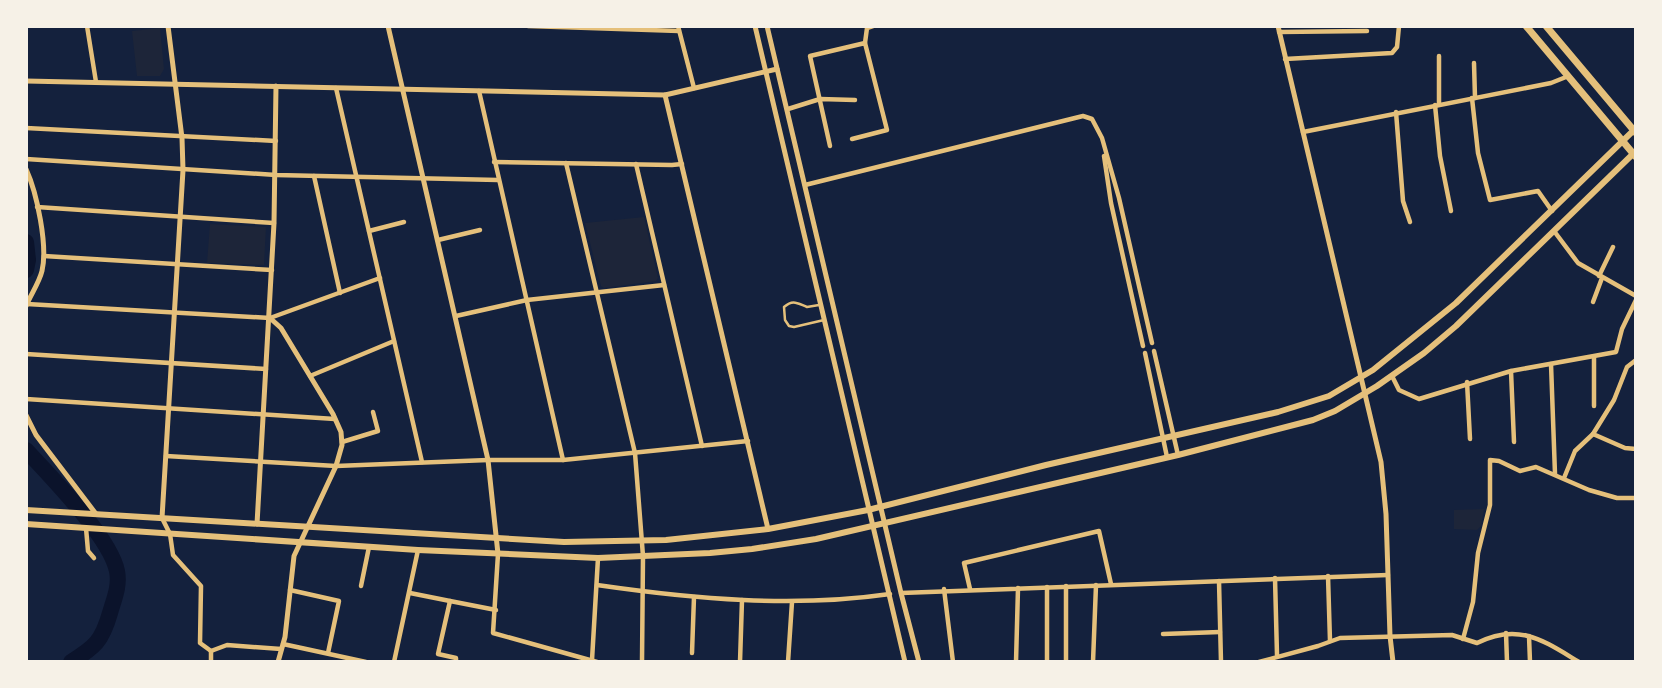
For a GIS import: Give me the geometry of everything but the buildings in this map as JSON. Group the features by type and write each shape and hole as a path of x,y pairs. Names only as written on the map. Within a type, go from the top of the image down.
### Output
{"highway":[{"path":"1526,26 1566,77 1635,154"},
{"path":"1546,26 1635,132"}],"main road":[{"path":"26,510 564,542 643,542 768,528 868,510 1307,405 1329,396 1362,377 1410,342 1456,303 1622,141 1635,132"},
{"path":"26,524 418,550 598,558 752,549 872,526 1178,455 1312,420 1335,411 1392,376 1456,326 1635,154"}],"street":[{"path":"87,26 96,82"},
{"path":"168,26 183,138 183,170 162,518 170,534 173,555 201,586 200,643 211,651"},
{"path":"388,26 488,460 498,554 493,633 594,661 598,558"},
{"path":"531,26 679,29 694,88"},
{"path":"755,26 905,662"},
{"path":"768,26 919,662"},
{"path":"852,139 887,130 865,43 867,28 873,26"},
{"path":"1285,59 1392,53 1397,47 1399,26"},
{"path":"1367,31 1278,29 1377,441 1384,483 1390,636 1394,662"},
{"path":"830,146 810,56 865,43"},
{"path":"1439,56 1437,105 1440,156 1451,211"},
{"path":"1474,63 1473,98 1478,153 1490,200 1538,191 1552,211"},
{"path":"26,81 665,95 777,69"},
{"path":"1303,132 1550,83 1566,77"},
{"path":"257,524 270,317 276,175 276,86"},
{"path":"336,88 422,462"},
{"path":"479,91 563,460"},
{"path":"665,95 768,528"},
{"path":"788,108 820,99 855,100"},
{"path":"1396,112 1403,201 1410,222"},
{"path":"805,185 1083,116 1092,119 1102,138 1119,198 1152,343"},
{"path":"26,128 276,141"},
{"path":"1102,138 1111,203 1143,346"},
{"path":"26,159 276,175 498,180"},
{"path":"494,162 682,164"},
{"path":"566,163 635,453 645,592 642,662"},
{"path":"636,164 702,446"},
{"path":"26,169 37,207 44,256 41,275 27,305 270,317 380,278"},
{"path":"314,176 341,292"},
{"path":"37,207 274,223"},
{"path":"369,231 404,222"},
{"path":"438,240 480,230"},
{"path":"1392,376 1399,390 1419,399 1511,371 1616,352 1622,329 1636,298 1578,263 1554,232"},
{"path":"1593,302 1613,247"},
{"path":"44,256 272,270"},
{"path":"456,316 527,300 664,285"},
{"path":"270,317 281,328 335,419 342,442 342,452 294,556 278,662"},
{"path":"310,376 394,341"},
{"path":"1154,351 1178,455"},
{"path":"1144,353 1167,457"},
{"path":"26,354 267,369"},
{"path":"1594,357 1594,405"},
{"path":"1564,478 1575,451 1593,434 1614,400 1627,367 1636,360"},
{"path":"1551,364 1555,474"},
{"path":"1511,371 1514,442"},
{"path":"1467,383 1470,439"},
{"path":"26,399 335,419"},
{"path":"342,442 378,431 373,412"},
{"path":"26,415 36,435 94,514"},
{"path":"1593,434 1636,449"},
{"path":"165,456 336,466 563,460 748,441"},
{"path":"1463,639 1473,602 1478,553 1490,505 1490,460 1499,461 1520,471 1536,467 1589,490 1614,497 1636,498"},
{"path":"83,528 88,551 94,558"},
{"path":"970,589 964,563 1099,531 1111,584"},
{"path":"361,586 369,546"},
{"path":"394,662 418,550"},
{"path":"901,593 1388,575"},
{"path":"1328,576 1330,641"},
{"path":"1275,578 1277,655"},
{"path":"1219,580 1221,662"},
{"path":"597,585 743,600 792,601 890,594"},
{"path":"1093,662 1096,585"},
{"path":"1066,586 1066,662"},
{"path":"1046,662 1047,587"},
{"path":"1016,662 1018,588"},
{"path":"290,590 339,601 328,653"},
{"path":"944,590 953,662"},
{"path":"410,593 496,610"},
{"path":"692,653 694,597"},
{"path":"740,662 743,600"},
{"path":"450,601 438,654 456,658 456,662"},
{"path":"788,662 792,601"},
{"path":"1163,635 1220,632"},
{"path":"1506,633 1507,662"},
{"path":"1259,662 1340,638 1452,635 1478,643 1492,635 1506,633 1539,637 1579,662"},
{"path":"1529,636 1530,662"},
{"path":"211,651 227,645 282,646 366,662"},
{"path":"211,651 211,662"}],"lane":[{"path":"820,304 807,307 799,302 788,303 784,307 785,320 789,326 794,327 824,320"}],"shaded area":[{"path":"160,28 164,69 160,76 137,76 132,31"},
{"path":"644,217 658,278 656,281 604,288 601,286 585,223"},
{"path":"210,224 266,227 264,265 207,263"},
{"path":"1484,509 1481,526 1477,530 1454,529 1454,510"}],"waterway":[{"path":"26,242 26,270"},
{"path":"26,450 92,525 112,557 117,571 116,592 104,630 92,647 71,662"}]}
